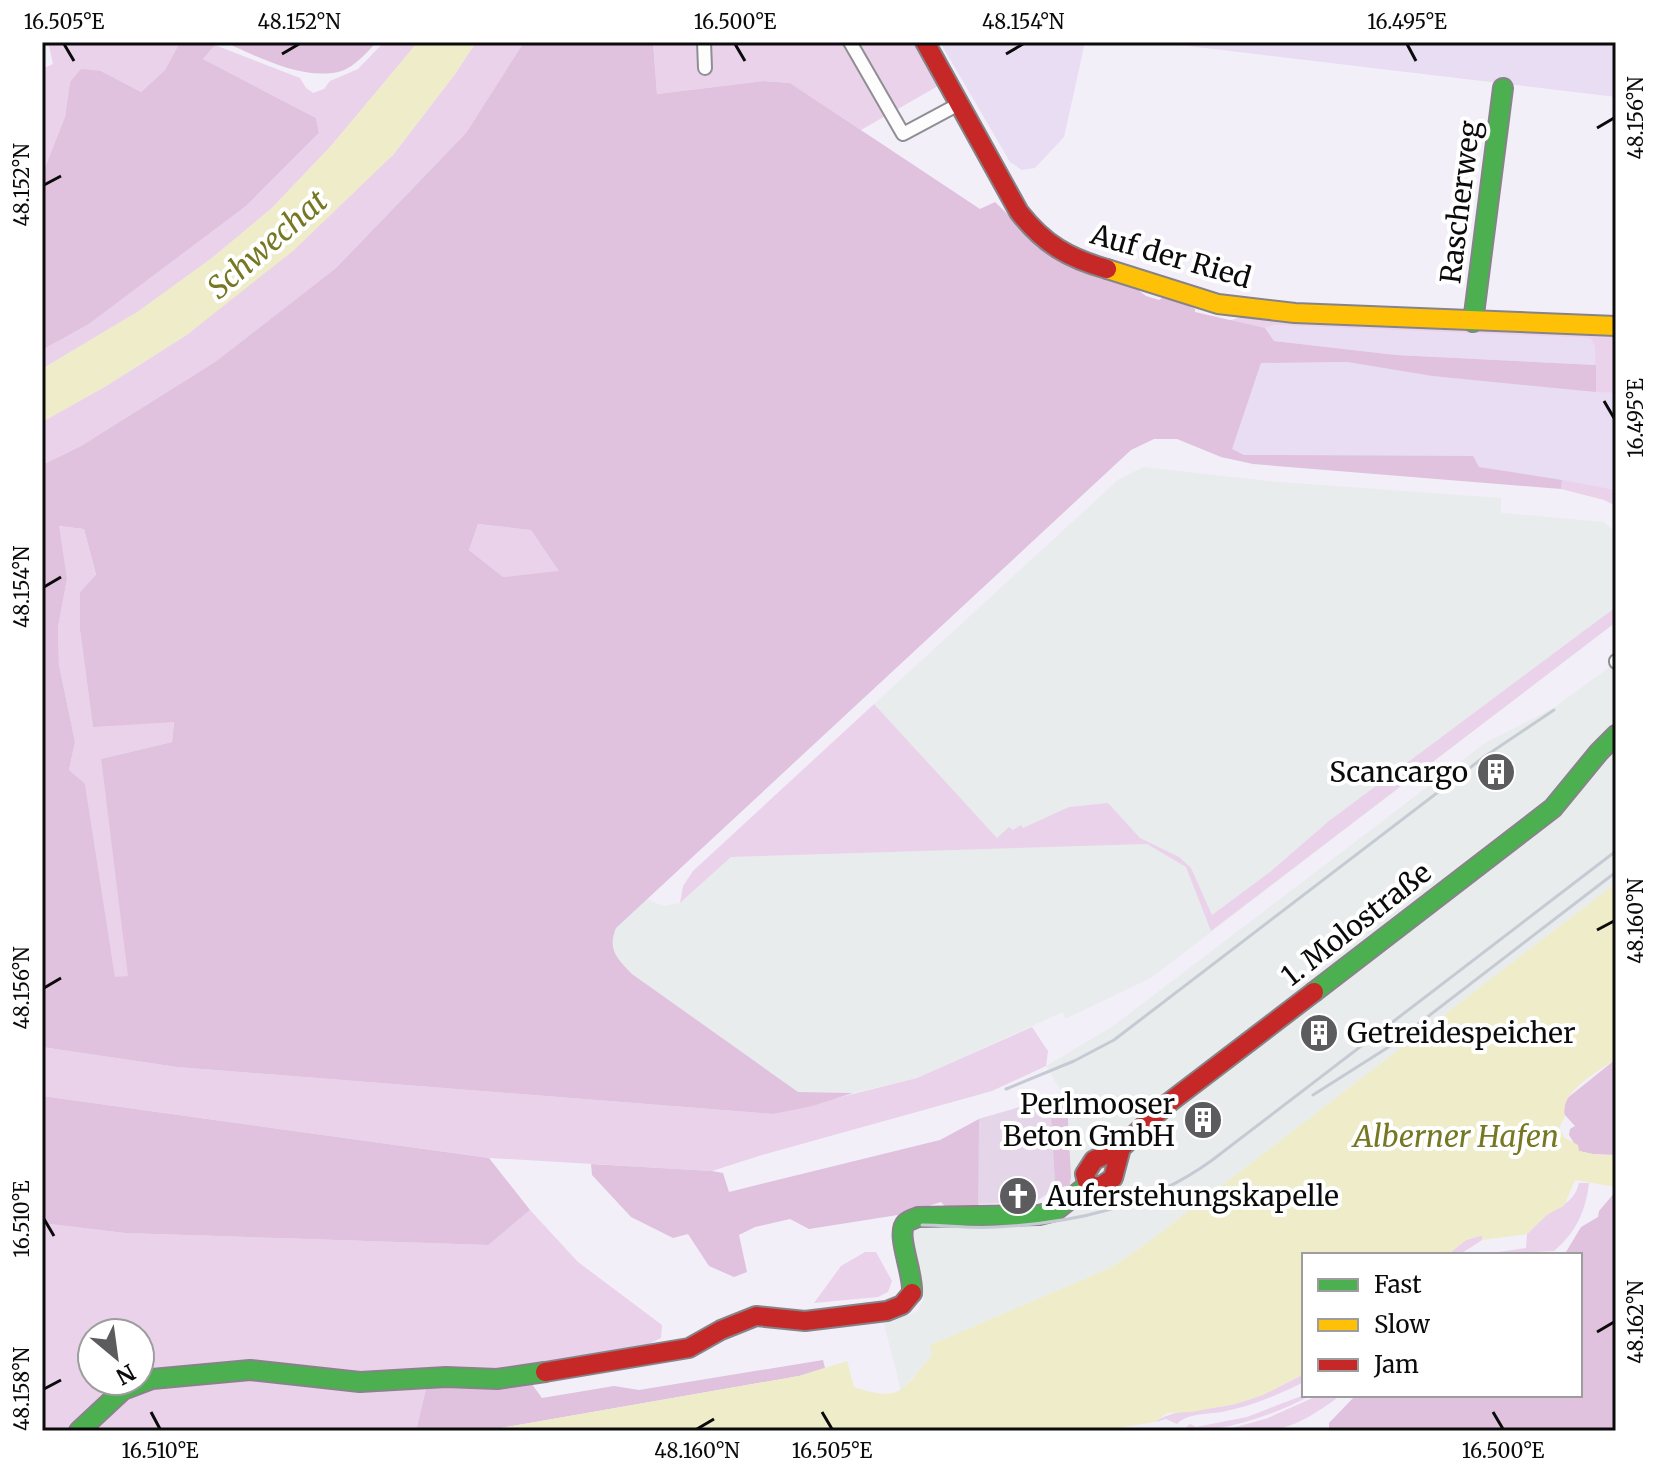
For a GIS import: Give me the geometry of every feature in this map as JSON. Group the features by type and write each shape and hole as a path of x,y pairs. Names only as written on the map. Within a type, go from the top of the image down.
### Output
{"street":[{"path":"704,42 705,68"},
{"path":"850,42 903,134 959,104"},
{"name":"Auf der Ried","path":"925,42 1019,212 1037,235 1069,255 1218,304 1295,313 1616,326"},
{"name":"Rascherweg","path":"1473,322 1503,88"},
{"name":"1. Molostraße","path":"79,1431 123,1390 141,1381 168,1376 250,1370 360,1382 436,1377 497,1379 689,1348 721,1330 756,1316 805,1321 887,1311 902,1305 912,1292 913,1279 902,1240 906,1223 918,1217 1039,1215 1055,1211 1088,1185 1100,1187 1113,1178 1121,1148 1166,1105 1553,808 1572,788 1594,754 1616,735"}],"shaded area":[{"path":"42,42 180,42 165,70 141,92 101,71 70,82 65,117 42,175 42,69 53,64 49,46 42,45"},
{"path":"180,42 215,45 203,59 316,118 319,133 246,206 89,324 42,350 42,175 65,117 70,82 81,69 101,71 141,92 165,70"},
{"path":"224,42 357,45 377,42 349,68 324,74 294,70"},
{"path":"384,42 418,42 331,146 271,209 212,258 139,311 42,369 42,350 89,324 246,206 319,133 316,118 203,59 215,45 300,78 313,93 324,89 330,81 358,69"},
{"path":"476,42 524,42 466,133 336,268 215,362 81,446 42,465 42,422 188,334 393,155"},
{"path":"524,42 653,42 657,94 764,81 790,83 980,209 995,202 1031,237 1130,284 1146,296 1159,300 1167,295 1195,309 1195,312 1265,328 1274,341 1396,355 1596,365 1596,392 1432,376 1347,362 1261,363 1232,449 1244,455 1473,456 1479,467 1562,480 1561,489 1253,464 1221,457 1177,439 1154,439 1131,450 616,928 613,948 632,974 798,1092 853,1093 773,1114 177,1067 42,1047 42,465 81,446 215,362 336,268 466,133","holes":["478,524 531,530 559,571 503,577 469,550","59,526 84,529 96,575 80,592 80,630 93,727 174,722 172,742 101,759 128,976 115,977 85,784 69,770 75,742 59,665 58,627 67,579"]},
{"path":"653,42 914,42 938,86 861,130 790,83 764,81 657,94"},
{"path":"940,42 1085,42 1064,137 1035,168 1022,170 1010,162"},
{"path":"1155,42 1616,42 1616,97"},
{"path":"1244,316 1616,332 1616,393 1596,392 1595,347 1590,338 1273,325 1265,328 1228,321"},
{"path":"1272,325 1590,338 1595,347 1596,365 1396,355 1274,341 1265,328"},
{"path":"1347,362 1432,376 1616,393 1616,490 1479,467 1244,455 1231,450 1261,363"},
{"path":"1143,467 1268,481 1501,498 1501,515 1604,522 1616,533 1616,622 1151,978 1065,1019 1063,1012 917,1078 853,1093 798,1092 632,974 620,962 612,950 616,928 646,899 664,906 680,903 731,857 1004,848 874,704 1119,479"},
{"path":"1562,480 1616,490 1616,506 1561,489"},
{"path":"478,524 531,530 560,572 503,577 469,550"},
{"path":"58,526 84,529 96,576 80,592 80,630 93,726 174,721 172,742 101,759 129,976 115,978 85,785 69,770 75,742 59,665 58,627 67,579"},
{"path":"1616,607 1616,622 1211,931 1186,867 1147,844 731,857 680,903 683,886 693,871 874,704 997,838 1009,827 1013,830 1021,825 1023,828 1069,807 1108,803 1140,838 1179,857 1191,868 1212,915 1270,872 1329,821"},
{"name":"Alberner Hafen","path":"1616,662 1616,883 1147,1243 1112,1267 930,1345 932,1355 901,1391 884,1324 918,1311 924,1297 910,1240 913,1232 929,1220 1036,1219 1068,1195 1067,1101 1046,1066 1113,1026 1485,743 1555,707"},
{"path":"1032,1027 1048,1051 1046,1066 992,1091 712,1171 489,1158 42,1096 42,1047 177,1067 773,1114 917,1078"},
{"path":"1616,1059 1616,1155 1579,1151 1569,1135 1570,1129 1575,1126 1564,1114 1565,1100"},
{"path":"42,1096 489,1158 530,1210 488,1245 125,1233 42,1223"},
{"path":"1063,1096 1067,1101 1071,1177 1068,1195 1047,1189 1026,1189 983,1198 973,1212 949,1211 941,1202 904,1214 809,1229 790,1219 755,1227 739,1235 747,1272 734,1277 709,1266 688,1234 673,1238 631,1217 592,1175 591,1164 712,1171 723,1173 729,1192 940,1140 979,1119"},
{"path":"1050,1098 1055,1179 1049,1193 1035,1202 978,1204 979,1119"},
{"path":"1579,1183 1589,1183 1574,1229 1554,1251 1492,1253 1526,1248 1527,1234 1544,1217 1571,1199"},
{"path":"1616,1191 1616,1431 1329,1431 1329,1423 1354,1397 1582,1397 1582,1253 1566,1252 1581,1227 1598,1217 1599,1211"},
{"path":"530,1210 578,1262 662,1325 661,1338 624,1356 427,1385 416,1431 42,1431 42,1223 125,1233 487,1245"},
{"path":"1483,1235 1482,1240 1462,1253 1450,1253 1466,1240"},
{"path":"865,1252 876,1252 892,1281 888,1292 878,1297 814,1303 841,1266"},
{"path":"823,1360 825,1368 799,1376 483,1431 416,1431 427,1385 529,1380 542,1398 614,1386 639,1390"},
{"path":"1302,1375 1302,1383 1246,1406 1193,1416 1177,1424 1166,1419 1155,1422 1163,1417 1224,1406 1270,1391"},
{"path":"1302,1396 1308,1397 1249,1421 1216,1429 1182,1431 1190,1424 1196,1427 1247,1417"},
{"path":"1315,1397 1338,1397 1309,1417 1282,1428 1222,1431 1268,1418"}],"water":[{"name":"Schwechat","path":"418,42 476,42 393,155 293,251 188,334 42,422 42,369 139,311 212,258 271,209 331,146"},
{"name":"Alberner Hafen","path":"1616,883 1616,1059 1573,1091 1567,1099 1565,1117 1559,1128 1565,1138 1578,1145 1579,1151 1616,1155 1616,1187 1575,1180 1564,1206 1548,1214 1527,1234 1482,1240 1482,1235 1466,1240 1450,1253 1302,1253 1302,1375 1263,1395 1235,1404 1167,1413 1155,1422 1099,1431 483,1431 799,1376 847,1361 854,1387 882,1394 892,1393 907,1385 932,1355 930,1345 1112,1267"}],"railway":[{"path":"1006,1089 1074,1061 1114,1040 1484,757 1554,710"},
{"path":"922,1225 987,1227 1054,1221 1109,1210 1187,1177 1616,851"},
{"path":"1313,1095 1387,1048 1616,872"}],"traffic: fast":[{"path":"1473,322 1503,88"},
{"path":"1314,992 1553,808 1616,735"},
{"path":"912,1293 903,1235 903,1228 909,1221 918,1217 1039,1215 1055,1211 1088,1185"},
{"path":"79,1431 123,1390 152,1379 250,1370 360,1382 446,1377 497,1379 545,1372"}],"traffic: slow":[{"path":"1107,269 1218,304 1295,313 1616,326"}],"traffic: jam":[{"path":"925,42 1019,212 1038,233 1058,248 1107,269"},
{"path":"1121,1148 1113,1178 1100,1187 1088,1185 1085,1174 1094,1160 1121,1148 1166,1105 1314,992"},
{"path":"545,1372 689,1348 721,1330 756,1316 805,1321 887,1311 902,1305 912,1293"}],"place":[{"name":"Scancargo","path":"1496,772"},
{"name":"Getreidespeicher","path":"1319,1033"},
{"name":"Perlmooser Beton GmbH","path":"1203,1120"},
{"name":"Auferstehungskapelle","path":"1018,1196"}]}
